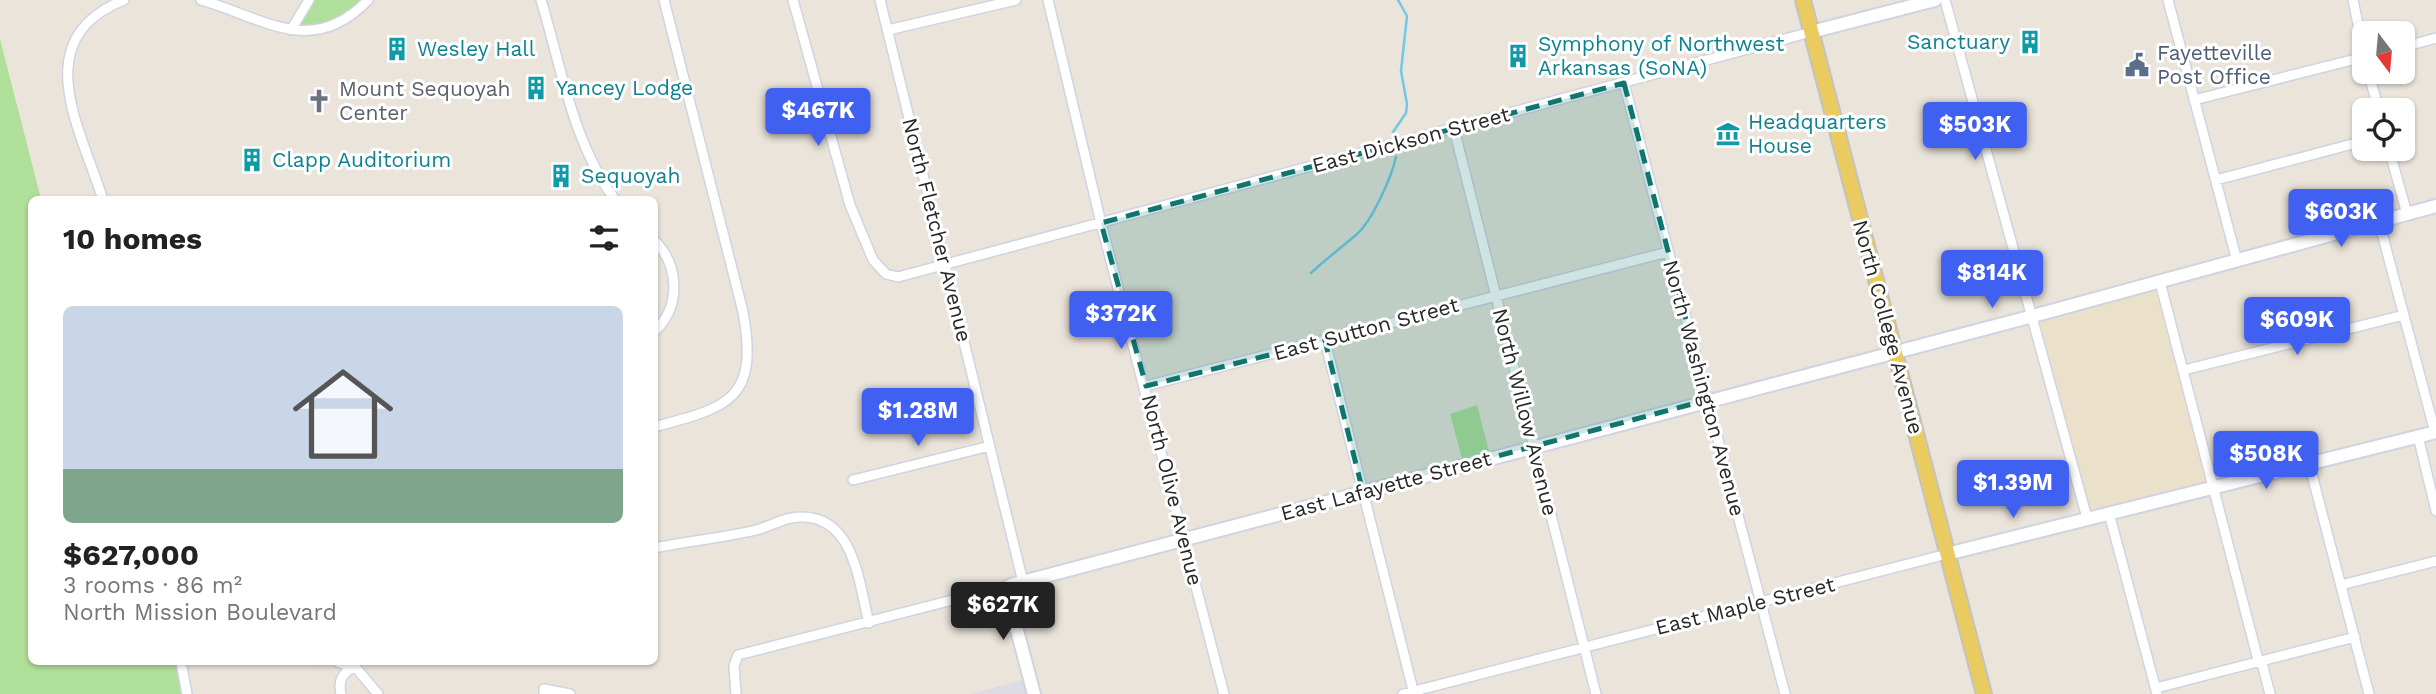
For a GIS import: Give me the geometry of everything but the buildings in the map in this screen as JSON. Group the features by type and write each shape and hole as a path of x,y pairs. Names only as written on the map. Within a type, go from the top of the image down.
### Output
{"main road":[{"name":"North College Avenue","path":"1803,0 1984,694"}],"street":[{"path":"102,196 71,106 68,60 80,30 94,15 124,0"},
{"path":"201,0 264,24 291,30 328,27 350,16 368,0"},
{"path":"291,30 309,0"},
{"path":"541,0 579,135 595,170 612,196"},
{"path":"658,426 712,412 728,401 746,367 747,333 664,0"},
{"name":"East Dickson Street","path":"793,0 850,205 873,260 886,274 898,277 946,267 1935,0"},
{"name":"North Fletcher Avenue","path":"880,0 990,446 1017,583"},
{"path":"888,30 1016,0"},
{"name":"North Olive Avenue","path":"1048,0 1101,223 1146,386 1224,694"},
{"path":"1945,0 2087,518"},
{"path":"2168,0 2237,261"},
{"path":"2353,0 2357,21"},
{"path":"2415,44 2436,38"},
{"path":"2194,100 2352,58"},
{"name":"North Washington Avenue","path":"1624,83 1785,694"},
{"name":"North Willow Avenue","path":"1454,129 1596,694"},
{"path":"2216,180 2352,144"},
{"path":"2392,161 2407,214"},
{"name":"East Lafayette Street","path":"736,694 734,666 738,655 869,623 1707,400 1894,353 2436,206"},
{"path":"2379,222 2435,432"},
{"path":"658,246 670,262 675,290 666,317 658,327"},
{"name":"East Sutton Street","path":"1146,386 1668,252"},
{"path":"2160,282 2270,694"},
{"path":"2184,370 2403,315"},
{"path":"1325,341 1414,693"},
{"name":"East Maple Street","path":"1403,694 2087,518 2435,432"},
{"path":"2418,436 2436,511"},
{"path":"853,480 990,446"},
{"path":"2309,463 2369,694"},
{"path":"2109,513 2157,691 2355,637"},
{"path":"658,547 757,530 802,516 822,520 838,531 849,548 869,623"},
{"path":"2341,586 2436,561"},
{"path":"1017,583 1014,619 1034,694"},
{"path":"182,665 187,694"},
{"path":"341,694 339,685 351,665"},
{"path":"353,665 378,694"},
{"path":"544,694 544,689 570,694"}],"highlighted area":[{"path":"1624,83 1707,400 1363,492 1325,341 1146,386 1101,223"}],"shaded area":[{"path":"2160,282 2214,486 2087,518 2033,316"},
{"path":"1029,678 1034,694 972,694"}],"green space":[{"path":"309,0 368,0 328,27 291,30"},
{"path":"0,39 40,196 28,196 28,665 182,665 187,694 0,694"},
{"path":"1477,405 1491,459 1464,466 1450,414"}],"waterway":[{"path":"1393,132 1406,113 1407,104 1401,71 1407,16 1398,0"},
{"path":"1311,273 1363,228 1381,198 1396,157"}],"place":[{"name":"Sanctuary","path":"2030,42"},
{"name":"Wesley Hall","path":"397,49"},
{"name":"Symphony of Northwest Arkansas (SoNA)","path":"1518,56"},
{"name":"Fayetteville Post Office","path":"2137,65"},
{"name":"Yancey Lodge","path":"536,88"},
{"name":"Mount Sequoyah Center","path":"319,101"},
{"name":"Headquarters House","path":"1728,134"},
{"name":"Clapp Auditorium","path":"252,160"},
{"name":"Sequoyah","path":"561,176"}]}
